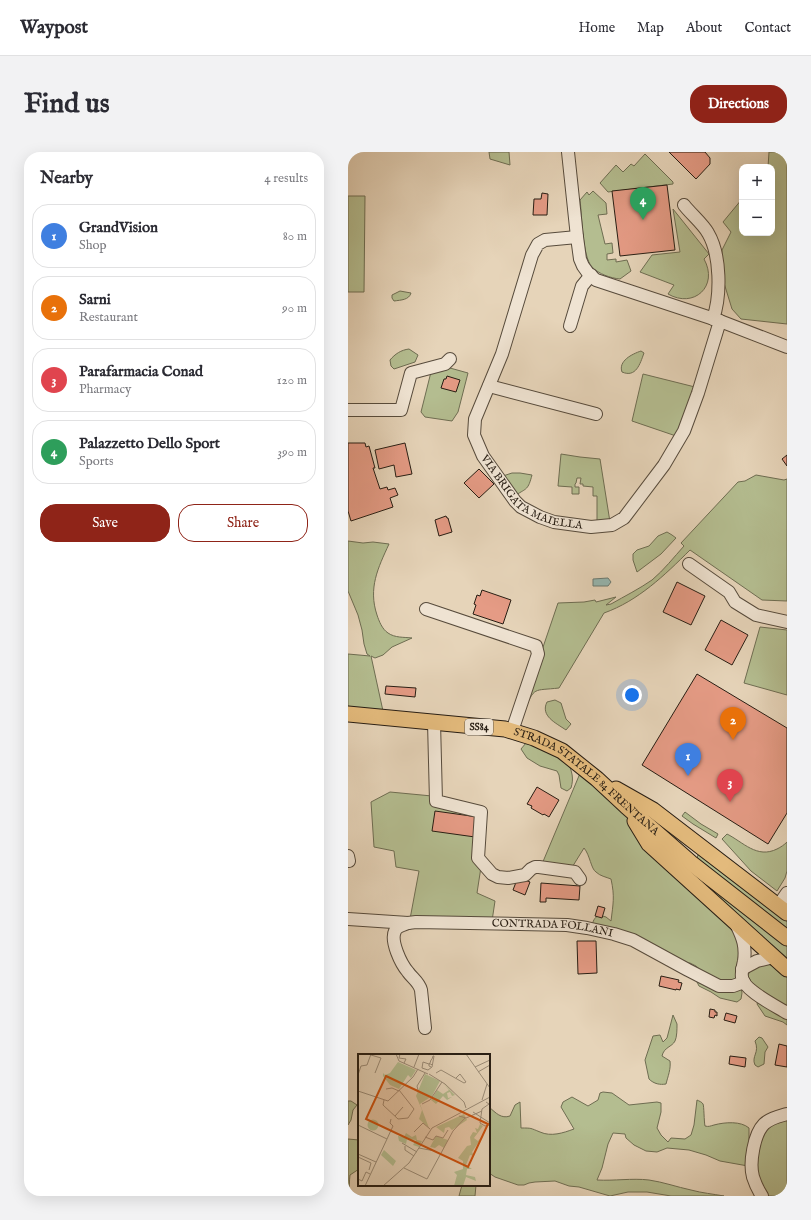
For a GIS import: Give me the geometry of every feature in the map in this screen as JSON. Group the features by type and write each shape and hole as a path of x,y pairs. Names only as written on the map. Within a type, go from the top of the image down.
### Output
{"main road":[{"name":"STRADA STATALE 84 FRENTANA","path":"348,714 505,729 534,738 562,751 597,779 691,863 787,938"},
{"path":"597,779 653,810 782,909"},
{"path":"626,806 649,844 787,969"}],"street":[{"path":"568,152 580,259 583,266 596,280 717,320 787,347"},
{"name":"VIA BRIGATA MAIELLA","path":"577,237 545,240 538,244 532,255 502,354 475,419 474,435 483,456 515,501 521,507 540,517 554,522 591,527 612,525 624,518 634,506 664,465 684,431 698,393 717,320 718,270 716,254 708,232 684,205"},
{"path":"570,326 582,286 591,275"},
{"path":"348,410 401,410 411,372 445,364 450,359"},
{"path":"489,386 596,414"},
{"path":"689,564 729,592 735,602 756,615 787,622"},
{"path":"426,609 536,646 538,654 512,731"},
{"path":"434,722 436,801 481,812 478,858 492,874 498,877 508,878 525,875 531,868 539,867 575,872 580,880"},
{"path":"782,909 787,893"},
{"name":"CONTRADA FOLLANI","path":"348,919 408,923 568,925 587,928 633,940 719,986 733,986 744,982"},
{"path":"734,921 745,944 742,969 742,978 744,982 760,997 787,1012"},
{"path":"408,923 395,930 395,946 402,964 419,984 425,1028"},
{"path":"742,969 757,961 774,957"},
{"path":"762,1196 752,1176 752,1157 756,1138 764,1124 773,1118 787,1114"}],"green space":[{"path":"489,152 509,152 510,165 490,159"},
{"path":"769,152 787,152 787,324 741,319 732,309 724,283 722,269 722,250 731,232 723,222 739,203 739,236 775,236 775,164 768,164"},
{"path":"645,154 673,182 673,184 608,192 600,183 616,165 623,172 631,164 634,166"},
{"path":"593,191 606,203 607,214 598,215 605,244 612,243 613,253 607,254 607,260 616,259 616,262 627,260 631,271 620,279 612,278 598,272 592,267 586,254 580,200 587,192 589,195"},
{"path":"348,196 365,196 364,292 348,292"},
{"path":"673,209 709,254 704,259 708,269 706,286 695,297 687,299 678,298 668,294 674,285 640,272 652,255 680,252"},
{"path":"400,291 411,293 407,298 394,301 392,295"},
{"path":"409,349 418,355 415,362 394,369 391,366 390,360 403,350"},
{"path":"641,351 644,353 637,369 631,373 622,372 621,368 624,361 630,356"},
{"path":"450,368 468,373 458,412 452,421 425,417 421,412 431,372"},
{"path":"643,374 695,387 679,437 632,421"},
{"path":"561,454 600,459 610,522 597,522 597,496 593,496 593,487 583,486 583,484 580,484 581,478 577,478 575,484 575,487 579,487 579,494 572,494 572,487 558,486"},
{"path":"512,473 532,475 527,488 516,495 503,476"},
{"path":"756,475 784,480 787,479 787,601 762,600 690,550 661,578 640,594 628,602 604,613 559,688 536,691 530,697 524,711 521,712 558,603 595,600 596,602 616,597 606,605 611,604 652,580 684,546 681,543 738,482 745,481"},
{"path":"667,532 676,538 661,554 637,572 633,560 633,554 637,550 649,546 658,536"},
{"path":"348,541 389,544 381,561 376,578 374,587 374,605 382,627 386,631 397,637 412,638 392,647 383,655 375,658 371,656 383,711 348,707 348,654 370,656 367,654 358,615 348,591"},
{"path":"760,627 787,630 787,695 744,683"},
{"path":"555,700 561,703 566,719 571,724 566,730 550,719 547,715 545,707 547,702"},
{"path":"526,743 568,762 572,775 571,788 567,791 561,788 557,771 540,766 527,758 521,749"},
{"path":"581,771 598,784 738,934 740,981 724,983 706,975 690,963 684,964 592,926 594,920 599,915 606,917 611,921 613,891 611,879 594,870 584,848 571,869 542,864"},
{"path":"390,792 432,796 485,808 481,867 477,893 495,901 492,921 410,919 419,871 396,867 394,851 374,847 371,802"},
{"path":"685,812 718,834 716,838 682,816"},
{"path":"727,834 750,848 763,852 770,852 787,842 787,871 785,878 777,891 751,871 722,839"},
{"path":"701,854 785,919 787,921 787,932 697,858 698,855"},
{"path":"699,878 787,946 787,959 695,882"},
{"path":"763,963 771,965 787,977 787,1009 754,988 747,977 752,970"},
{"path":"700,979 741,987 741,999 737,1002 720,998 699,986 697,982"},
{"path":"759,999 787,1015 787,1025 783,1022 765,1016 757,1004"},
{"path":"673,1015 677,1024 676,1039 674,1043 664,1051 662,1056 670,1061 669,1072 666,1084 657,1084 649,1079 645,1060 653,1036 660,1035 663,1042 667,1038"},
{"path":"759,1037 762,1038 768,1047 765,1052 764,1064 758,1067 755,1065 754,1059 757,1049 755,1041"},
{"path":"600,1093 612,1093 629,1105 657,1102 661,1103 661,1112 657,1128 668,1142 671,1138 685,1139 691,1135 694,1125 697,1100 700,1101 703,1103 705,1126 733,1123 742,1124 749,1128 749,1140 752,1143 748,1166 720,1161 689,1150 667,1148 657,1152 646,1151 634,1145 626,1138 625,1134 613,1133 597,1180 649,1180 699,1192 724,1196 671,1196 647,1192 628,1192 610,1196 555,1181 518,1185 495,1177 490,1174 490,1108 499,1115 507,1117 510,1116 515,1105 520,1102 521,1128 531,1128 548,1134 557,1134 574,1129 561,1107 563,1102 572,1097 588,1106 598,1100"},
{"path":"348,1101 351,1101 357,1105 353,1110 351,1120 348,1125"},
{"path":"787,1118 787,1196 766,1196 760,1188 756,1163 761,1137 773,1122"},
{"path":"348,1139 358,1140 358,1170 350,1175 348,1194"},
{"path":"462,1186 476,1186 475,1196 459,1196"}],"water":[{"path":"608,578 611,582 608,586 593,586 593,579"}],"building":[{"path":"669,152 705,152 710,158 710,164 696,179"},
{"path":"667,185 675,250 620,256 612,191"},
{"path":"542,193 548,194 547,215 533,215 534,199 541,199"},
{"path":"447,376 460,380 456,392 441,388 444,379 446,379"},
{"path":"348,443 365,443 366,447 369,446 375,468 373,468 380,489 387,487 388,490 395,488 398,495 390,498 393,507 351,521 348,511"},
{"path":"405,443 412,474 396,477 394,465 379,469 375,450"},
{"path":"787,455 787,466 782,459"},
{"path":"479,469 494,484 479,498 464,483"},
{"path":"446,516 452,532 439,536 435,520"},
{"path":"677,582 705,596 691,625 663,612"},
{"path":"482,590 511,600 503,624 473,614 477,595 480,596"},
{"path":"721,620 748,635 732,665 705,650"},
{"path":"697,674 787,728 787,813 768,844 642,765"},
{"path":"386,686 416,688 415,697 385,694"},
{"path":"537,787 559,800 549,817 531,808 532,806 527,804"},
{"path":"435,811 478,817 475,837 432,831"},
{"path":"518,877 530,882 525,895 513,890"},
{"path":"541,883 580,886 579,900 546,898 546,902 540,902"},
{"path":"598,906 605,908 602,918 595,916"},
{"path":"577,941 596,941 597,973 578,974"},
{"path":"661,976 679,980 678,982 682,983 680,990 659,986"},
{"path":"710,1009 717,1012 717,1016 715,1015 714,1018 709,1017"},
{"path":"726,1013 737,1016 735,1023 724,1020"},
{"path":"779,1044 787,1046 787,1067 775,1065"},
{"path":"730,1056 746,1058 745,1067 729,1064"}],"place":[{"name":"Palazzetto Dello Sport","path":"643,220"},
{"name":"Sarni","path":"733,740"},
{"name":"GrandVision","path":"688,776"},
{"name":"Parafarmacia Conad","path":"730,802"}]}
